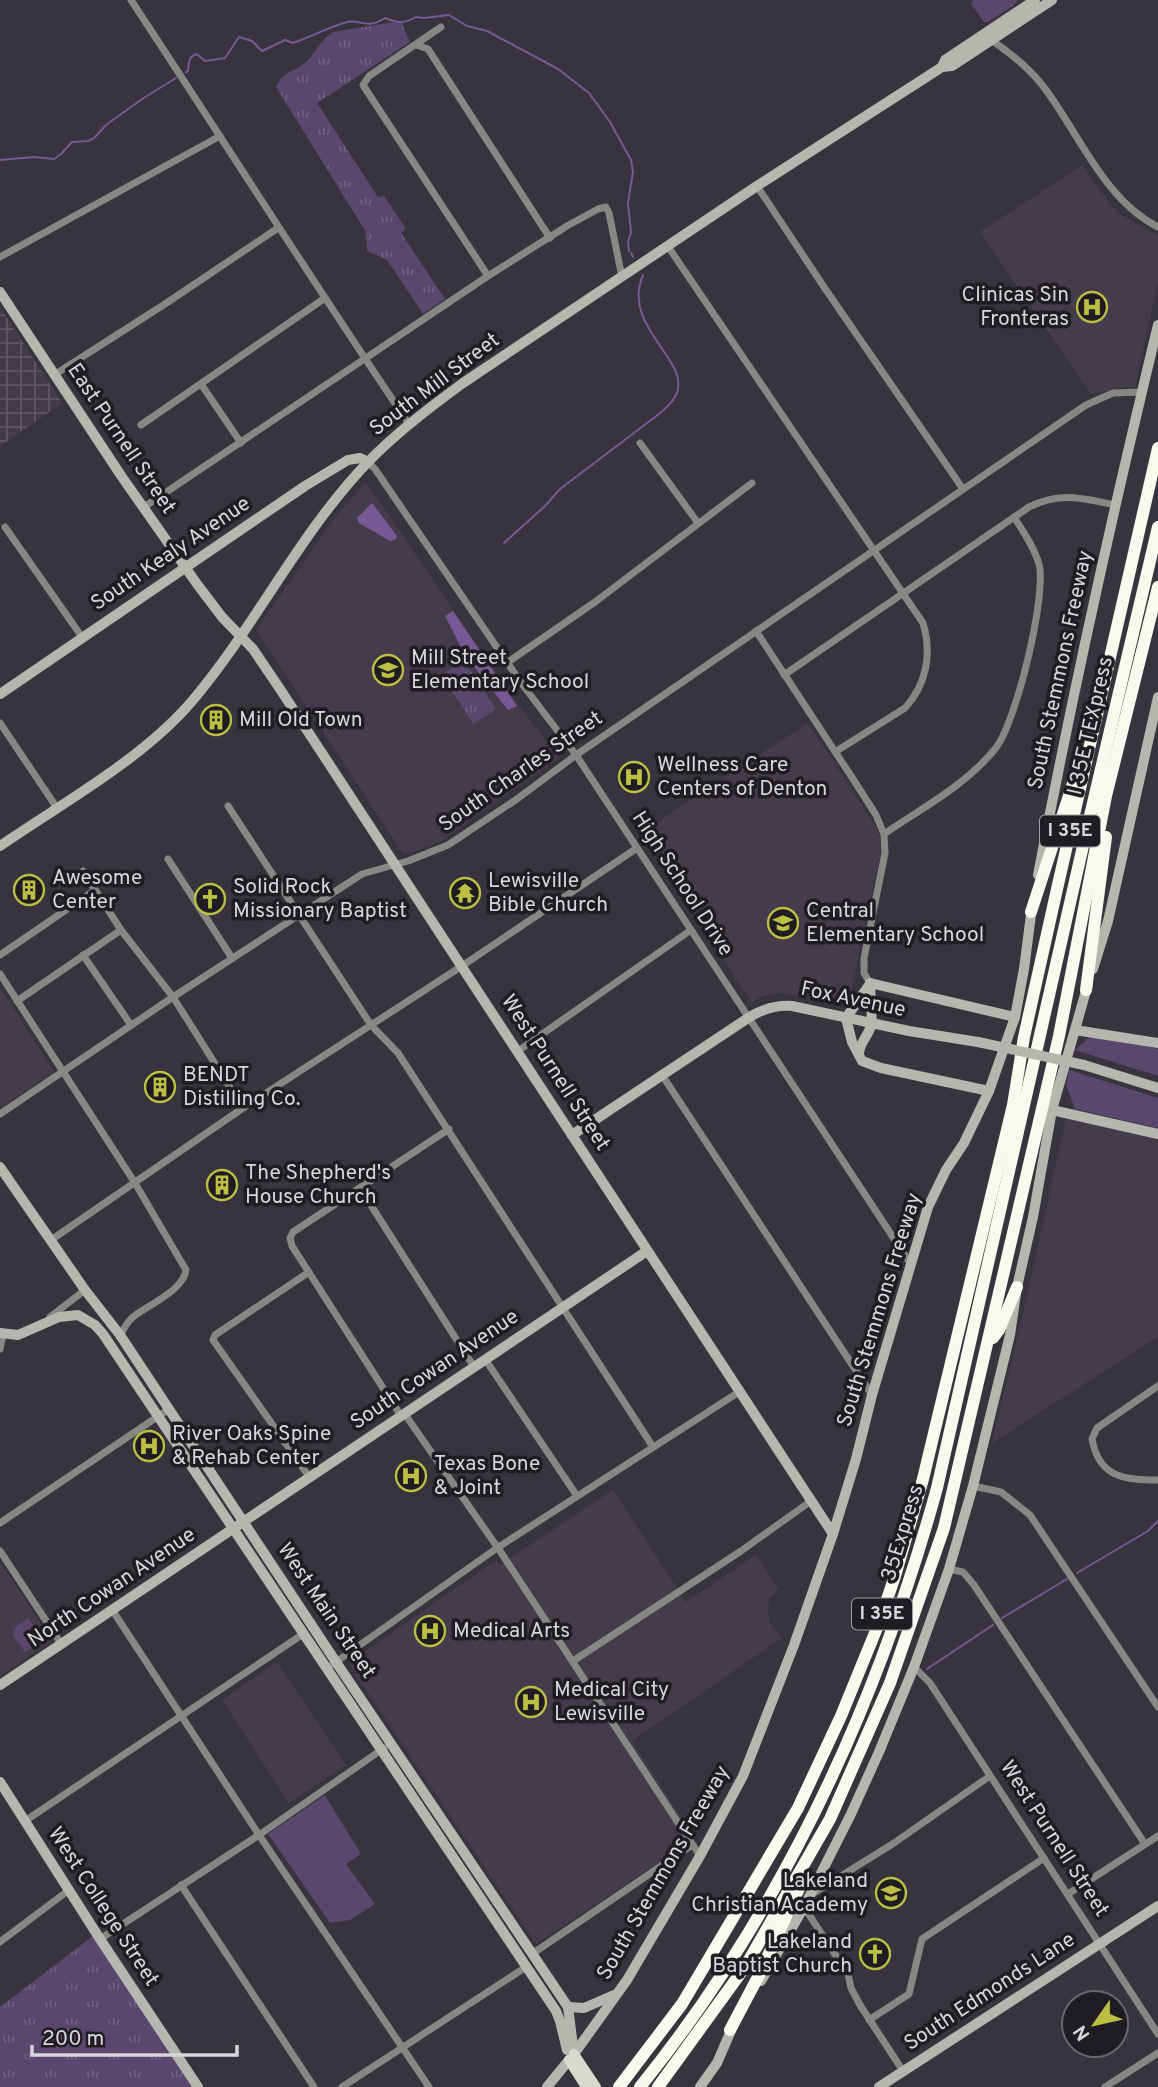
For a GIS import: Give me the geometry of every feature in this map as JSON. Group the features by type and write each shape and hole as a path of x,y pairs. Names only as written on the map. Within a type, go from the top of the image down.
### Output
{"highway":[{"name":"South Stemmons Freeway","path":"619,2087 682,2004 798,1808 861,1670 895,1576 923,1479 1013,1105 1024,1037 1158,448"},
{"name":"I 35E TEXpress","path":"1046,1016 1158,527"},
{"name":"I 35E","path":"658,2087 745,1967 830,1819 890,1683 944,1528 1059,1035 1106,796 1158,587"},
{"path":"1031,912 1077,771 1118,625"},
{"path":"1086,989 1106,836 1106,796"},
{"name":"35Express","path":"640,2087 700,2007 772,1894 818,1807 877,1674 910,1582 937,1488 1046,1016"},
{"path":"987,1348 999,1330 1017,1286"},
{"path":"730,2029 759,1975 830,1819"}],"main road":[{"name":"South Mill Street","path":"988,36 1035,0"},
{"name":"South Mill Street","path":"0,846 113,770 161,732 192,701 242,635 327,512 368,462 409,424 463,383 667,245 942,67 946,60 1052,0"},
{"name":"East Purnell Street","path":"0,292 186,568 222,617 242,635"},
{"name":"South Stemmons Freeway","path":"547,2087 572,2059 617,1994 700,1856 743,1776 833,1534 928,1207 989,1091 1014,1017 1056,783 1158,325"},
{"name":"South Kealy Avenue","path":"0,694 348,460 360,458 368,462"},
{"path":"336,468 343,466 356,476"},
{"name":"West Purnell Street","path":"242,635 396,863 833,1534"},
{"path":"700,2087 717,2063 730,2029 768,1970 806,1902 857,1802 915,1667 949,1569 973,1486 1010,1335 1017,1286 1033,1217 1052,1110 1108,921 1158,697"},
{"path":"870,984 1014,1017"},
{"path":"870,984 846,1018 852,1042 862,1061 880,1068 989,1091"},
{"path":"859,1054 860,1045 872,1024 870,984"},
{"name":"Fox Avenue","path":"572,1135 757,1012 779,1005 978,1042 1084,1065 1158,1088"},
{"path":"1075,1030 1158,1044"},
{"path":"1052,1110 1158,1134"},
{"name":"West Main Street","path":"0,1167 85,1290 120,1335 568,2007 572,2059 596,2087"},
{"name":"South Cowan Avenue","path":"245,1522 647,1251"},
{"name":"West Main Street","path":"39,1326 58,1317 78,1315 95,1325 103,1334 558,2015 572,2059 586,2087"},
{"path":"1,1333 18,1335 39,1326"},
{"name":"North Cowan Avenue","path":"0,1685 245,1522"},
{"name":"West College Street","path":"0,1782 198,2087"},
{"name":"South Edmonds Lane","path":"878,2087 1158,1906"},
{"path":"526,1968 533,1968 551,1983"},
{"path":"568,2007 584,2008 617,1994"}],"street":[{"path":"131,0 409,424"},
{"path":"441,27 369,76 363,85 488,276"},
{"path":"988,36 1041,84 1117,196 1137,216 1158,228"},
{"path":"416,45 428,49 550,238"},
{"path":"0,257 220,136"},
{"path":"757,186 963,489"},
{"path":"144,507 488,276 598,209 606,207 609,213 622,277"},
{"path":"54,375 278,228"},
{"path":"667,245 919,614 927,637 928,656 921,684 905,708 835,752"},
{"path":"141,425 326,298"},
{"path":"201,384 241,443"},
{"name":"South Charles Street","path":"0,1114 362,874 448,845 1086,405 1113,393 1142,392"},
{"path":"640,443 698,523"},
{"name":"High School Drive","path":"368,462 576,755 910,1263"},
{"path":"508,662 595,602 752,483"},
{"path":"784,675 1014,517 1041,502 1067,497 1117,505"},
{"path":"884,834 970,775 1002,738 1025,667 1040,591 1039,564 1014,517"},
{"path":"5,527 82,637"},
{"path":"756,631 876,815 884,834 885,853 864,958 864,973 870,984"},
{"path":"0,723 57,808"},
{"path":"228,806 371,1025 398,1053 449,1129 653,1447"},
{"path":"51,1240 243,1108 462,966 637,848"},
{"path":"168,859 232,958"},
{"path":"83,871 121,930 173,997 243,1108"},
{"path":"0,955 96,890"},
{"path":"17,1001 121,930"},
{"path":"518,1051 691,930"},
{"path":"83,956 131,1025"},
{"path":"0,974 135,1183 186,1270 185,1278 176,1287 130,1319 120,1335"},
{"path":"662,1075 872,1395"},
{"path":"449,1129 293,1232 290,1238 292,1246 402,1414 573,1661 700,1856"},
{"path":"360,1188 474,1367"},
{"path":"309,1272 215,1335 212,1340 310,1478"},
{"path":"39,1326 85,1290"},
{"path":"0,1349 1,1333"},
{"path":"485,1359 577,1496"},
{"path":"1158,1387 1097,1428 1092,1439 1098,1455 1117,1476 1125,1479 1158,1480"},
{"path":"326,1669 497,1548 739,1392"},
{"path":"0,1523 169,1409"},
{"path":"973,1486 1001,1492 1030,1515 1158,1707"},
{"path":"573,1661 741,1551 811,1501"},
{"path":"0,1551 61,1645"},
{"path":"949,1569 963,1572 974,1585 1145,1844"},
{"path":"113,1611 259,1835 429,2087"},
{"path":"25,1822 303,1634"},
{"name":"West Purnell Street","path":"915,1667 929,1683 1158,2035"},
{"path":"100,1939 259,1835 392,1743"},
{"path":"903,2071 869,2020 851,1988 848,1975 806,1902 990,1776"},
{"path":"1068,1894 1158,1836"},
{"path":"532,1954 692,1845"},
{"path":"869,2020 909,1994 922,1939 1044,1858"},
{"path":"181,1885 314,2087"},
{"path":"0,1942 68,1890"},
{"path":"342,2087 526,1968"},
{"path":"1105,2087 1158,2053"}],"shaded area":[{"path":"1082,165 1120,214 1158,236 1158,283 1135,387 1091,394 980,232"},
{"path":"0,307 62,403 0,446"},
{"name":"Mill Street Elementary School","path":"366,482 521,709 560,757 440,842 404,855 256,630 336,516"},
{"path":"372,503 397,536 396,539 390,541 359,523 357,518"},
{"path":"453,611 517,706 508,710 465,655 445,616"},
{"name":"Central Elementary School","path":"808,723 877,828 881,854 850,995 835,1004 782,993 763,996 751,1002 642,832"},
{"path":"0,987 54,1072 0,1108"},
{"path":"1066,1118 1158,1137 1158,1337 992,1443 1025,1305"},
{"name":"Medical City Lewisville","path":"613,1490 686,1602 756,1555 779,1589 769,1599 768,1612 770,1623 782,1638 632,1741 695,1839 536,1944 348,1663 496,1560 500,1565"},
{"path":"0,1562 52,1641 0,1676"},
{"path":"277,1662 346,1765 289,1803 222,1700"}],"green space":[{"path":"973,0 1018,0 1013,6 984,22 971,4"},
{"path":"401,21 410,42 317,103 378,197 384,196 406,229 401,233 445,299 423,314 387,260 367,251 366,232 276,87 286,74 306,62 333,32"},
{"path":"464,661 496,709 473,724 445,680 447,678 444,673"},
{"path":"1093,1034 1158,1049 1158,1076 1075,1050"},
{"path":"1069,1070 1158,1098 1158,1128 1075,1109 1066,1085"},
{"path":"28,1618 38,1632 35,1645 25,1652 13,1635 14,1628"},
{"path":"325,1795 361,1854 346,1864 375,1904 350,1920 330,1923 268,1834"},
{"path":"93,1936 194,2087 0,2087 0,2007"}],"waterway":[{"path":"186,72 190,58 194,55 197,54 205,61 225,58 239,37 252,41 262,51 285,40 293,43 352,21 368,24 385,18 401,22 416,17 449,15 467,26 487,31 558,69 589,93 610,122 631,160 633,172 628,203 631,232 629,251"},
{"path":"0,160 34,157 54,159 72,142 94,138 106,125 176,78"},
{"path":"631,253 633,257"},
{"path":"504,543 560,489 659,414 677,393 678,380 674,367 647,326 641,310 639,294 643,275"},
{"path":"1077,1573 1148,1531 1158,1521"},
{"path":"1002,1618 1067,1579"},
{"path":"927,1669 993,1625"}],"place":[{"name":"Clinicas Sin Fronteras","path":"1092,307"},
{"name":"Mill Street Elementary School","path":"388,670"},
{"name":"Mill Old Town","path":"216,720"},
{"name":"Wellness Care Centers of Denton","path":"634,777"},
{"name":"Awesome Center","path":"29,890"},
{"name":"Lewisville Bible Church","path":"465,893"},
{"name":"Solid Rock Missionary Baptist","path":"210,899"},
{"name":"Central Elementary School","path":"783,923"},
{"name":"BENDT Distilling Co.","path":"160,1087"},
{"name":"The Shepherd's House Church","path":"222,1185"},
{"name":"River Oaks Spine & Rehab Center","path":"149,1446"},
{"name":"Texas Bone & Joint","path":"411,1476"},
{"name":"Medical Arts","path":"430,1631"},
{"name":"Medical City Lewisville","path":"531,1702"},
{"name":"Lakeland Christian Academy","path":"891,1893"},
{"name":"Lakeland Baptist Church","path":"875,1954"}]}
